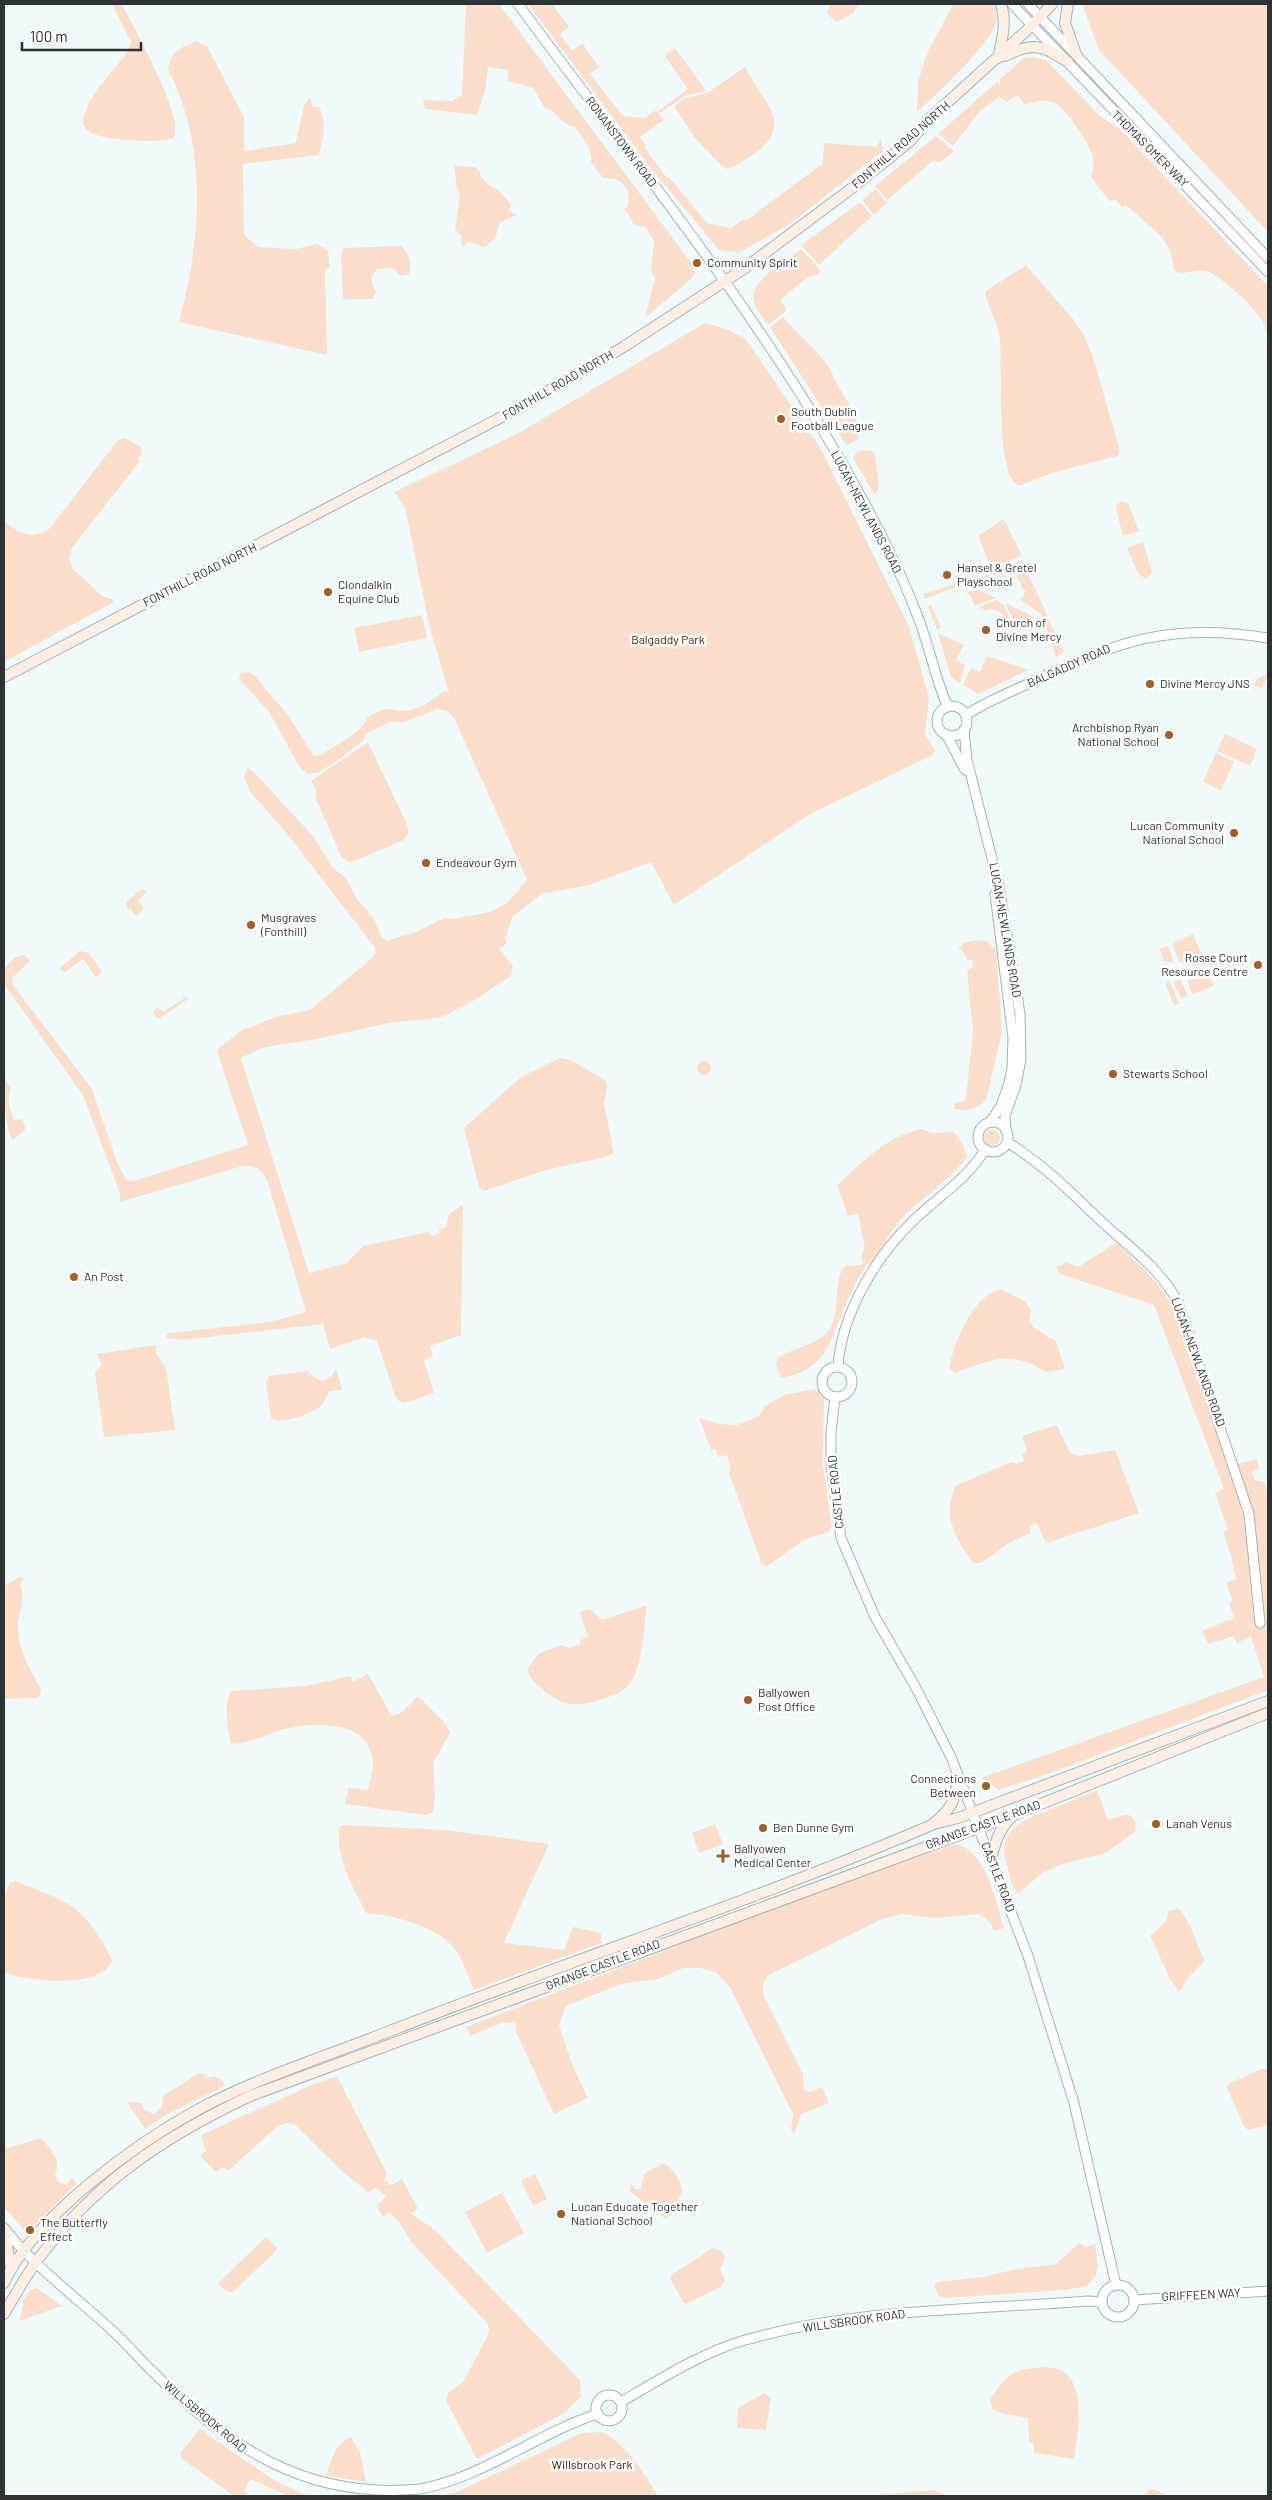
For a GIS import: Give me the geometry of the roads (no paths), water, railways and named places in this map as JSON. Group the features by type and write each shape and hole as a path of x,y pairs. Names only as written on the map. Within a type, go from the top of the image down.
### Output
{"main road":[{"path":"998,59 1004,30 1004,11 1001,4"},
{"name":"FONTHILL ROAD NORTH","path":"4,677 519,408 613,354 745,268 859,182 910,140 927,122 998,59 1052,4"},
{"path":"1068,4 1065,22 1076,54"},
{"path":"998,59 1026,48 1043,47 1068,62"},
{"name":"GRANGE CASTLE ROAD","path":"4,2283 22,2250 92,2181 148,2140 201,2108 245,2088 483,1994 760,1894 934,1824 973,1812 1268,1701"},
{"name":"GRANGE CASTLE ROAD","path":"4,2314 36,2262 80,2211 124,2170 176,2134 250,2096 979,1826 1016,1814 1268,1713"},
{"path":"934,1824 949,1810 955,1800 958,1777"},
{"path":"991,1859 1007,1821 1016,1814"},
{"path":"4,2228 11,2268"}],"street":[{"name":"RONANSTOWN ROAD","path":"518,4 725,280"},
{"path":"1012,4 1032,26"},
{"path":"1028,4 1040,17"},
{"name":"THOMAS OMER WAY","path":"1040,17 1268,258"},
{"name":"THOMAS OMER WAY","path":"1032,26 1268,272"},
{"name":"LUCAN-NEWLANDS ROAD","path":"725,280 833,449 875,525 920,620 937,681 948,707"},
{"name":"BALGADDY ROAD","path":"966,715 1083,658 1120,644 1170,634 1209,631 1268,638"},
{"path":"948,707 957,707 966,715 967,721 964,730 957,735 946,734 940,730 938,721 940,712 948,707"},
{"name":"LUCAN-NEWLANDS ROAD","path":"964,730 967,760 999,886 1020,1014 1021,1059 1016,1086 1005,1116 1007,1142 1022,1150 1052,1175 1158,1272 1178,1302 1206,1379 1250,1514 1260,1622"},
{"name":"LUCAN-NEWLANDS ROAD","path":"946,734 956,750 968,779 990,871 1006,969 1013,1038 1012,1069 1001,1106 990,1122 981,1128 977,1137 980,1147 985,1150"},
{"path":"990,1122 1000,1124 1006,1131"},
{"path":"838,1366 839,1353 852,1312 878,1264 914,1220 966,1177 985,1150 991,1153 999,1151 1007,1142"},
{"path":"838,1366 847,1370 852,1382 845,1394 835,1397 825,1391 822,1378 826,1370 838,1366"},
{"name":"CASTLE ROAD","path":"835,1397 831,1432 831,1465 841,1538 875,1617 916,1688 958,1777 979,1826 1028,1956 1074,2103 1116,2285"},
{"name":"WILLSBROOK ROAD","path":"4,2228 22,2250 66,2292 118,2335 158,2377 240,2449 288,2476 332,2488 374,2493 397,2492 440,2484 472,2472 552,2432 597,2414"},
{"path":"29,2274 36,2272 84,2314 118,2335"},
{"path":"1116,2285 1126,2287 1134,2295 1134,2300 1128,2314 1119,2317 1106,2311 1102,2302 1107,2289 1116,2285"},
{"name":"GRIFFEEN WAY","path":"1134,2300 1268,2291"},
{"name":"WILLSBROOK ROAD","path":"621,2402 693,2362 741,2341 787,2330 879,2315 1088,2300 1102,2302"},
{"path":"612,2395 621,2402 621,2414 616,2419 607,2421 597,2414 595,2405 602,2396 612,2395"}],"place":[{"name":"Community Spirit","path":"697,263"},
{"name":"South Dublin Football League","path":"781,419"},
{"name":"Hansel & Gretel Playschool","path":"947,575"},
{"name":"Clondalkin Equine Club","path":"328,592"},
{"name":"Church of Divine Mercy","path":"986,630"},
{"name":"Divine Mercy JNS","path":"1150,684"},
{"name":"Archbishop Ryan National School","path":"1169,735"},
{"name":"Lucan Community National School","path":"1234,833"},
{"name":"Endeavour Gym","path":"426,863"},
{"name":"Musgraves (Fonthill)","path":"251,925"},
{"name":"Rosse Court Resource Centre","path":"1258,965"},
{"name":"Stewarts School","path":"1113,1074"},
{"name":"An Post","path":"74,1277"},
{"name":"Ballyowen Post Office","path":"748,1700"},
{"name":"Connections Between","path":"986,1786"},
{"name":"Lanah Venus","path":"1156,1824"},
{"name":"Ben Dunne Gym","path":"763,1828"},
{"name":"Ballyowen Medical Center","path":"723,1856"},
{"name":"Lucan Educate Together National School","path":"561,2214"},
{"name":"The Butterfly Effect","path":"30,2230"}],"park label":[{"name":"Balgaddy Park","path":"668,640"},
{"name":"Willsbrook Park","path":"592,2465"}]}
